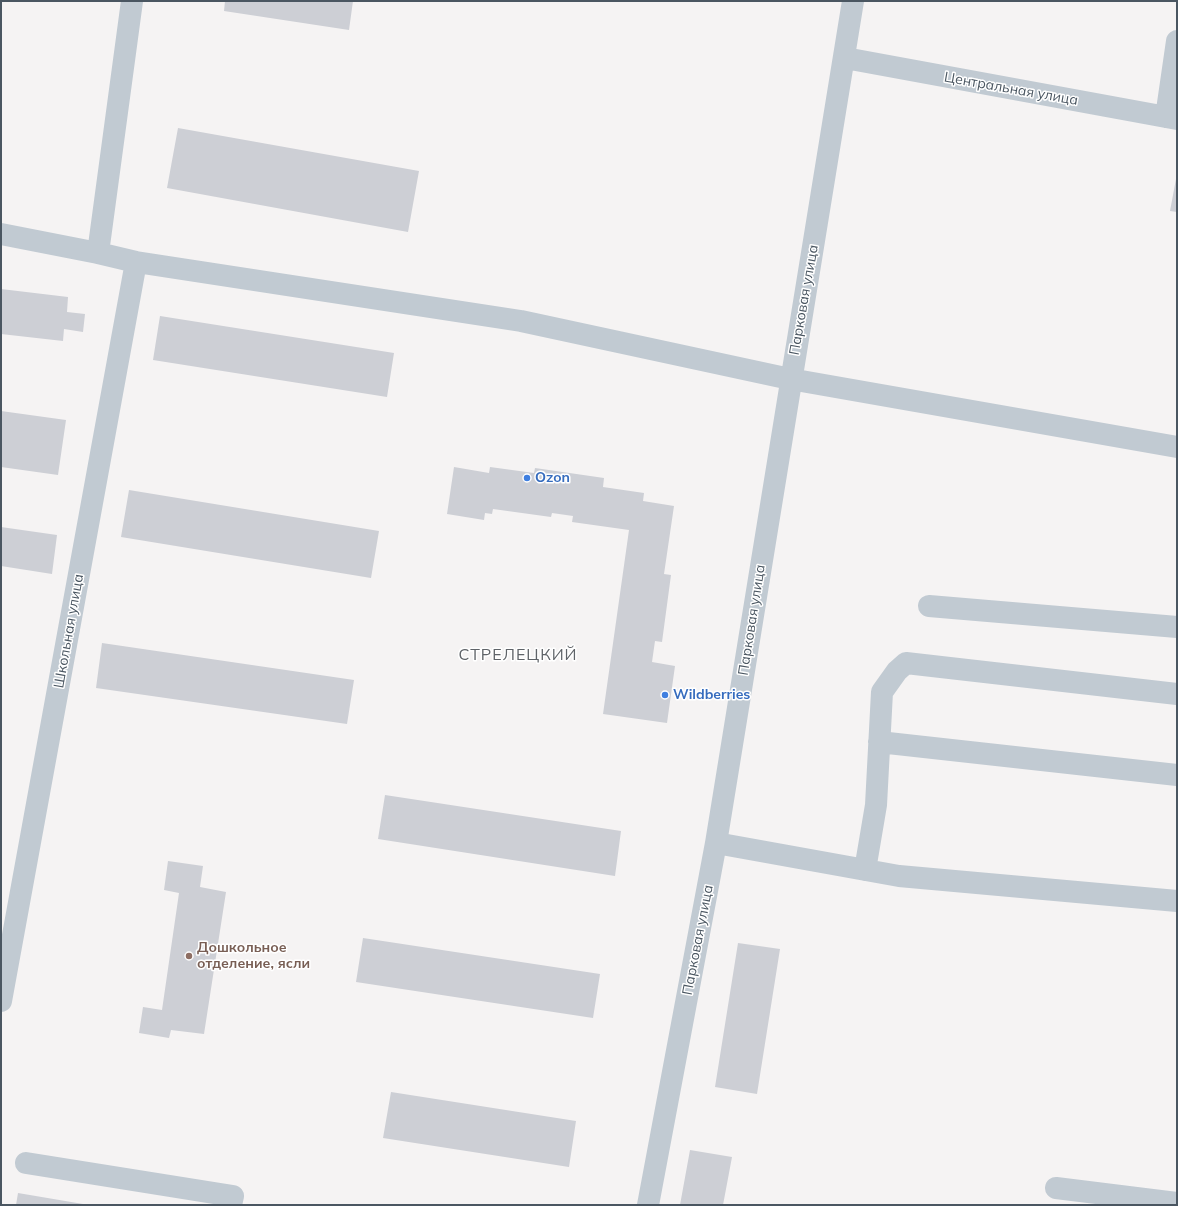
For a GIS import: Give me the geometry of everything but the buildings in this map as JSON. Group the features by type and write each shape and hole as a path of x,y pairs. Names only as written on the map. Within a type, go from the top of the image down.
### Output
{"street":[{"path":"98,253 132,1"},
{"name":"Парковая улица","path":"648,1205 716,842 790,380 845,58 853,1"},
{"path":"1171,118 1177,41"},
{"name":"Центральная улица","path":"845,58 1171,118"},
{"path":"1,234 136,262 522,321 790,380 1177,447"},
{"name":"Школьная улица","path":"1,1001 136,262"},
{"path":"929,606 1177,627"},
{"path":"864,870 876,805 882,692 897,671 906,663 1177,694"},
{"path":"879,742 1177,775"},
{"path":"716,842 899,876 1177,901"},
{"path":"26,1163 232,1200"},
{"path":"1056,1188 1177,1203"}],"place":[{"name":"Ozon","path":"527,478"},
{"name":"Wildberries","path":"665,695"},
{"name":"Дошкольное отделение, ясли","path":"189,956"}],"district":[{"name":"СТРЕЛЕЦКИЙ","path":"518,655"}]}
